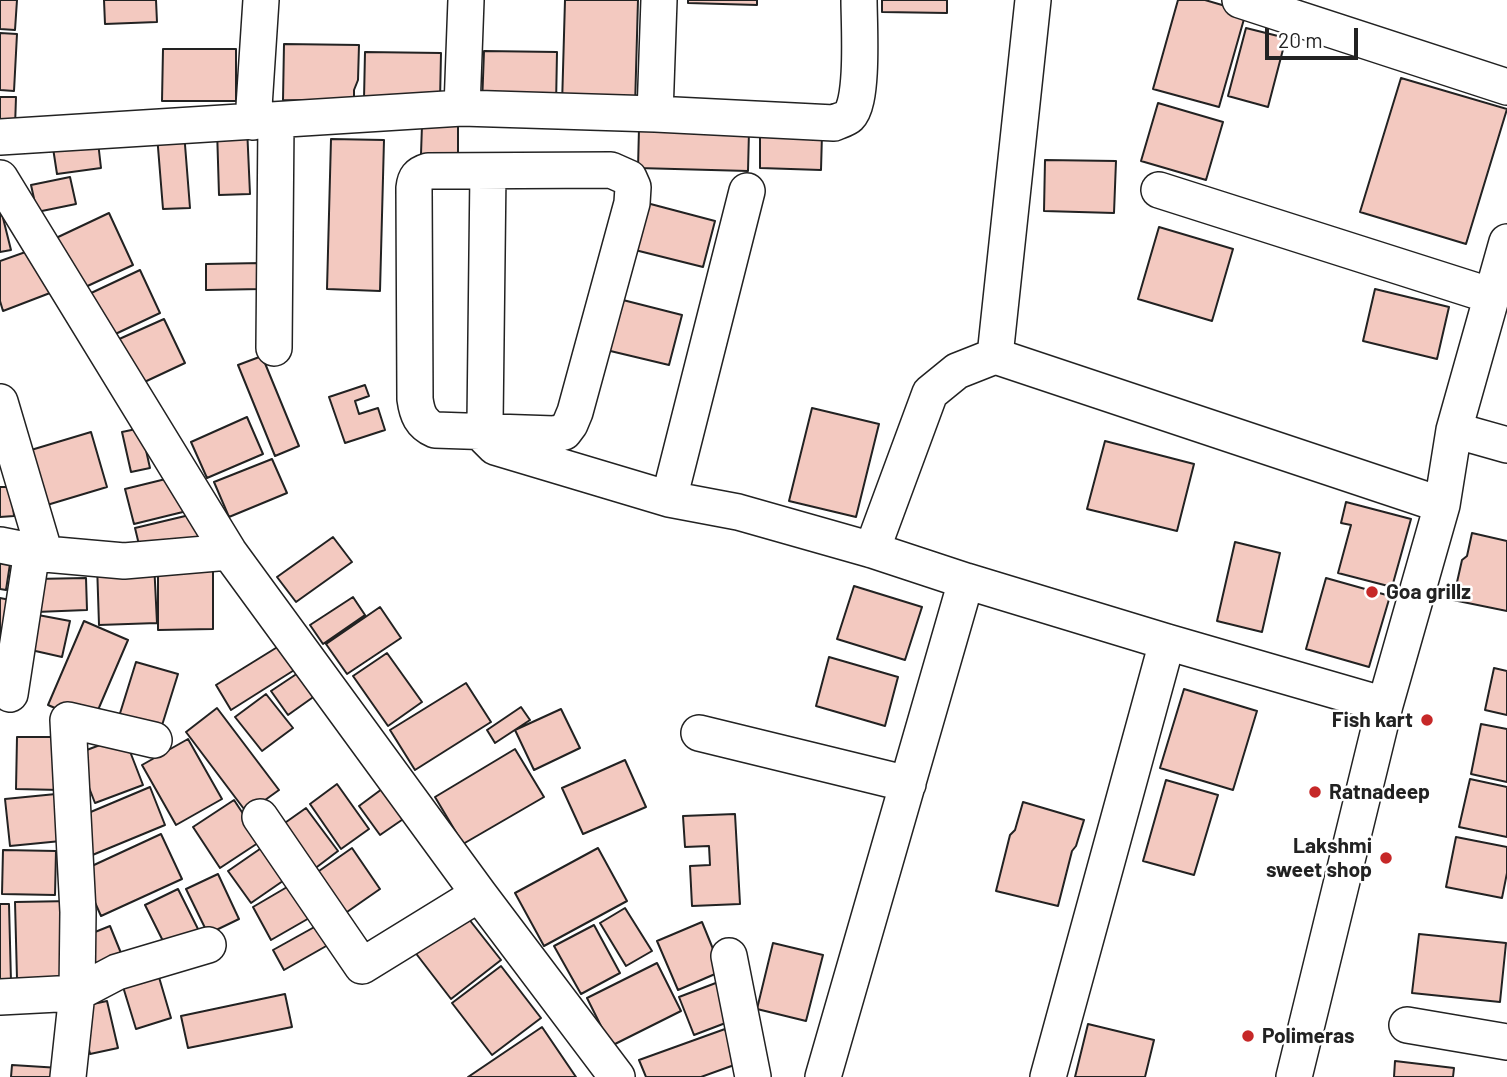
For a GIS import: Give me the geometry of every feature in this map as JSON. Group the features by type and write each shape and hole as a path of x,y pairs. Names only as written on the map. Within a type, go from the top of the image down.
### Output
{"street":[{"path":"261,0 274,348"},
{"path":"462,108 466,0"},
{"path":"654,114 659,0"},
{"path":"0,137 462,108 834,123 849,116 856,104 859,89 859,0"},
{"path":"995,356 1033,0"},
{"path":"1240,0 1507,87"},
{"path":"611,170 629,178 633,187 632,203 575,412 564,432 554,434 436,430 421,420 417,410 415,179 428,171 488,171 611,170"},
{"path":"488,171 485,431 486,438 495,447 669,499 738,512 872,550 1167,642 1385,705"},
{"path":"0,178 229,552 479,894 617,1077"},
{"path":"1159,190 1492,296"},
{"path":"669,499 747,191"},
{"path":"1294,1077 1385,705 1441,505 1454,430 1507,242"},
{"path":"872,550 930,393 957,371 995,356 1441,505"},
{"path":"0,402 26,550 10,694"},
{"path":"1454,430 1507,445"},
{"path":"26,550 124,561 229,552"},
{"path":"823,1077 966,581"},
{"path":"1048,1077 1167,642"},
{"path":"68,1077 77,993 78,912 68,720 154,740"},
{"path":"699,733 908,784"},
{"path":"260,817 362,966 479,894"},
{"path":"0,997 77,993 117,972 208,945"},
{"path":"729,956 754,1077"},
{"path":"1407,1025 1507,1042"}],"building":[{"path":"0,0 17,0 15,30 0,29"},
{"path":"104,0 156,0 157,22 105,24"},
{"path":"565,0 638,0 635,107 562,105"},
{"path":"688,0 757,0 757,5 688,3"},
{"path":"882,0 947,0 947,13 882,12"},
{"path":"1178,0 1205,0 1246,12 1219,107 1153,89"},
{"path":"1246,28 1286,38 1268,107 1228,96"},
{"path":"0,33 17,34 14,91 0,90"},
{"path":"284,44 359,45 358,80 354,101 283,100"},
{"path":"163,49 236,49 236,101 162,101"},
{"path":"484,51 557,52 556,106 482,105"},
{"path":"365,52 441,53 440,101 364,99"},
{"path":"1401,78 1507,109 1466,244 1360,212"},
{"path":"0,97 16,97 15,127 0,127"},
{"path":"1158,103 1223,122 1206,180 1141,161"},
{"path":"422,125 458,126 458,155 421,154"},
{"path":"247,127 250,194 219,195 217,129"},
{"path":"639,128 749,131 748,171 638,168"},
{"path":"184,132 190,208 163,209 157,135"},
{"path":"760,132 822,134 821,170 760,168"},
{"path":"331,139 384,140 380,291 327,289"},
{"path":"98,142 101,168 57,174 53,148"},
{"path":"1045,160 1116,161 1114,213 1044,211"},
{"path":"70,177 76,204 37,212 31,185"},
{"path":"643,202 715,221 703,267 631,249"},
{"path":"0,206 11,250 0,252"},
{"path":"109,213 133,265 81,289 56,238"},
{"path":"1159,227 1233,249 1212,321 1138,299"},
{"path":"34,249 50,293 3,311 0,301 0,261"},
{"path":"262,263 262,289 206,290 206,264"},
{"path":"140,270 160,313 109,337 89,294"},
{"path":"1375,289 1449,307 1437,359 1363,341"},
{"path":"615,298 682,315 669,365 602,349"},
{"path":"164,319 185,363 138,385 117,340"},
{"path":"262,356 299,446 275,456 238,365"},
{"path":"365,385 369,396 355,401 359,414 378,408 385,430 345,443 329,397"},
{"path":"812,408 879,424 856,517 789,501"},
{"path":"247,417 263,454 207,478 191,442"},
{"path":"141,428 150,468 131,472 122,432"},
{"path":"91,432 107,487 47,505 31,450"},
{"path":"1105,441 1194,464 1177,531 1087,509"},
{"path":"272,459 287,493 229,517 214,482"},
{"path":"182,475 191,510 134,524 125,489"},
{"path":"0,487 11,487 14,516 0,517"},
{"path":"1346,502 1411,519 1392,587 1338,573 1351,525 1341,523"},
{"path":"202,512 207,537 141,553 135,528"},
{"path":"1472,533 1507,541 1507,611 1453,600 1462,560 1467,556"},
{"path":"333,537 352,562 296,602 277,577"},
{"path":"1235,542 1280,553 1262,632 1217,621"},
{"path":"0,549 12,551 6,590 0,589"},
{"path":"154,562 157,623 99,625 97,564"},
{"path":"158,566 213,566 213,629 158,630"},
{"path":"86,578 87,610 36,612 35,579"},
{"path":"1326,578 1390,596 1369,667 1306,649"},
{"path":"854,586 922,607 905,660 837,639"},
{"path":"353,597 365,615 323,644 310,625"},
{"path":"0,598 20,602 0,702"},
{"path":"380,607 401,638 347,674 326,644"},
{"path":"38,615 70,621 62,657 31,650"},
{"path":"84,621 128,640 92,724 48,705"},
{"path":"292,638 307,662 231,710 216,685"},
{"path":"387,653 422,702 388,726 353,676"},
{"path":"829,657 898,677 885,726 816,706"},
{"path":"136,662 178,674 159,735 117,723"},
{"path":"310,665 326,688 288,715 271,691"},
{"path":"1494,668 1507,671 1507,715 1485,710"},
{"path":"466,683 491,722 415,770 390,730"},
{"path":"1184,689 1257,711 1233,790 1160,768"},
{"path":"266,694 293,728 262,751 235,717"},
{"path":"521,707 530,720 495,743 487,730"},
{"path":"217,708 279,790 247,813 186,732"},
{"path":"561,709 580,748 534,770 515,730"},
{"path":"1481,724 1507,729 1507,782 1471,774"},
{"path":"124,736 143,785 95,803 76,754"},
{"path":"17,737 60,737 60,790 16,789"},
{"path":"188,739 222,799 176,825 142,765"},
{"path":"515,749 544,797 463,844 435,797"},
{"path":"625,760 646,807 583,834 562,788"},
{"path":"1470,779 1507,787 1507,837 1459,827"},
{"path":"1166,780 1218,795 1194,875 1143,861"},
{"path":"390,783 412,813 380,835 359,806"},
{"path":"337,784 369,829 341,849 310,804"},
{"path":"150,787 165,825 90,856 74,819"},
{"path":"56,794 61,841 10,846 5,799"},
{"path":"234,800 261,841 220,868 193,827"},
{"path":"1023,802 1084,820 1072,851 1058,906 996,891 1010,835 1015,830"},
{"path":"306,808 338,851 305,876 272,832"},
{"path":"735,814 740,904 692,906 690,866 710,865 709,846 685,847 683,816"},
{"path":"161,834 182,879 101,916 81,871"},
{"path":"1456,837 1507,847 1507,873 1502,898 1446,887"},
{"path":"270,842 293,874 251,903 228,871"},
{"path":"352,848 380,889 334,921 306,880"},
{"path":"598,848 627,901 544,946 515,893"},
{"path":"3,850 56,851 55,895 2,894"},
{"path":"218,874 239,919 208,934 186,889"},
{"path":"299,880 318,913 271,940 253,907"},
{"path":"178,889 199,931 166,947 145,905"},
{"path":"72,901 74,977 17,979 15,902"},
{"path":"0,904 9,904 11,982 0,982"},
{"path":"625,908 652,951 626,966 600,923"},
{"path":"461,909 501,960 451,999 411,947"},
{"path":"702,922 722,971 678,990 657,941"},
{"path":"318,925 328,945 284,970 273,950"},
{"path":"594,925 620,973 581,994 554,946"},
{"path":"110,926 123,958 97,969 85,936"},
{"path":"1419,934 1506,943 1500,1002 1412,993"},
{"path":"773,943 823,955 806,1021 757,1009"},
{"path":"657,963 681,1011 611,1046 587,998"},
{"path":"501,966 541,1018 492,1055 452,1003"},
{"path":"156,967 171,1018 136,1029 120,977"},
{"path":"721,981 736,1019 694,1035 679,997"},
{"path":"285,994 292,1027 188,1048 181,1016"},
{"path":"107,1001 118,1048 90,1054 79,1007"},
{"path":"1088,1024 1154,1040 1145,1077 1075,1077"},
{"path":"542,1027 576,1077 468,1077"},
{"path":"725,1029 737,1064 701,1077 646,1077 639,1060"},
{"path":"1395,1061 1454,1068 1453,1077 1394,1077"},
{"path":"12,1065 60,1068 60,1077 11,1077"}],"place":[{"name":"Goa grillz","path":"1372,592"},
{"name":"Fish kart","path":"1427,720"},
{"name":"Ratnadeep","path":"1315,792"},
{"name":"Lakshmi sweet shop","path":"1386,858"},
{"name":"Polimeras","path":"1248,1036"}]}
